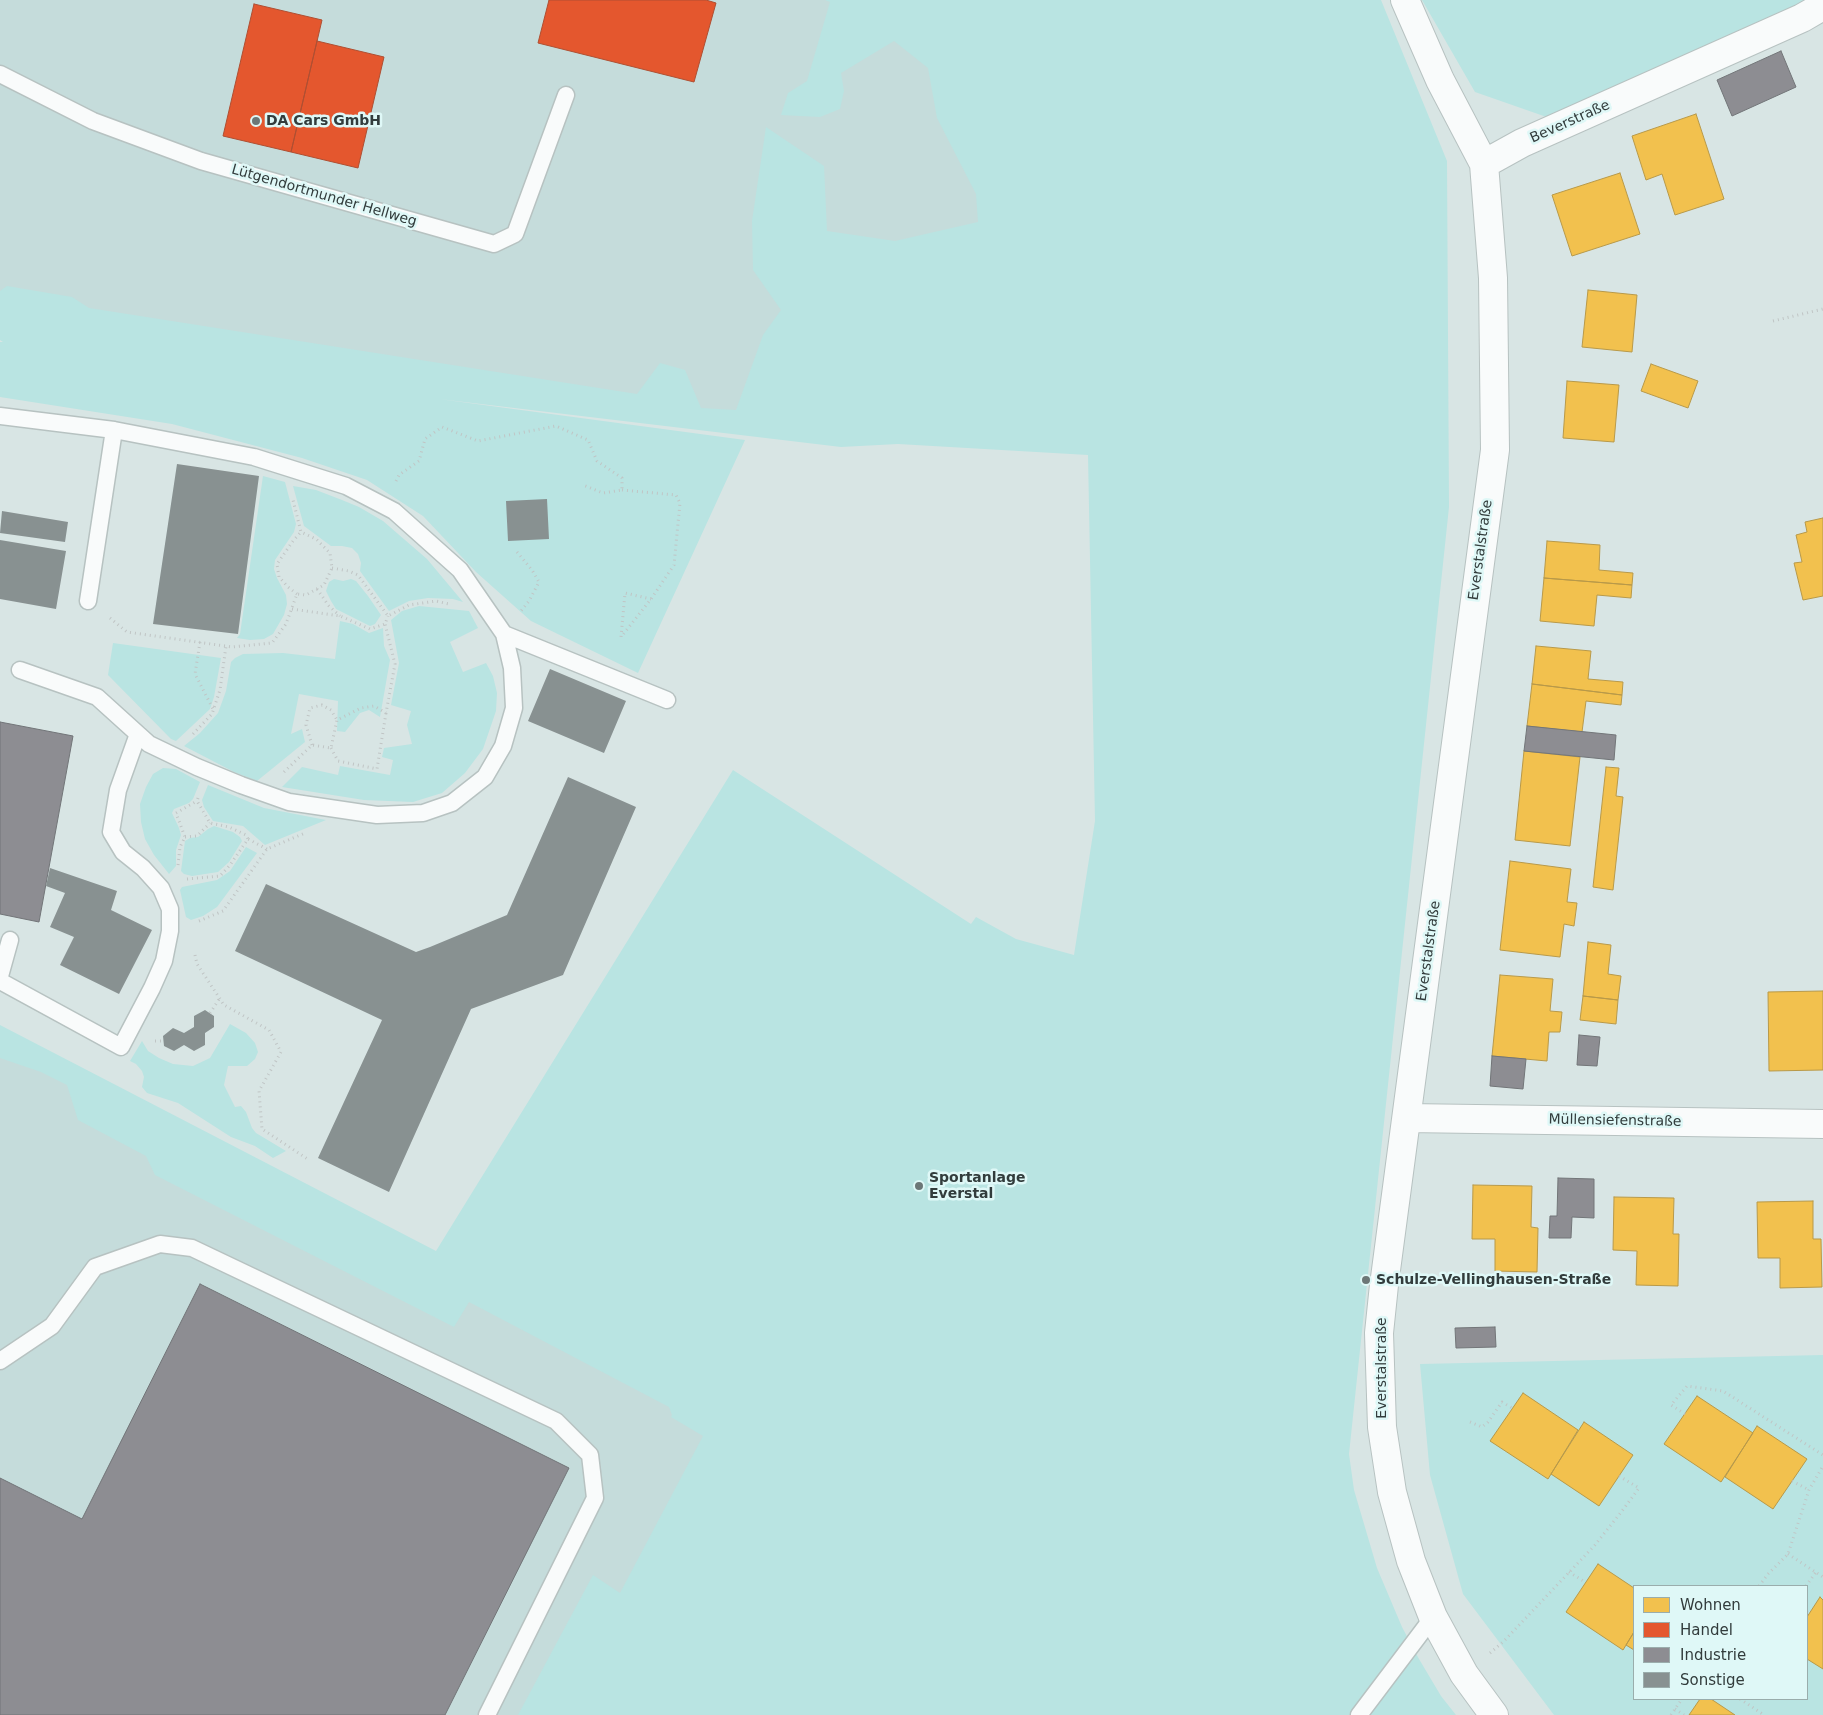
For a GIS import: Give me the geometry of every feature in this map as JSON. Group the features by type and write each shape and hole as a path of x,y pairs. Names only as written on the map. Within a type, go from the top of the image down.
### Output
{"street":[{"path":"1406,0 1440,80 1484,164"},
{"name":"Beverstraße","path":"1484,164 1522,144 1793,22 1823,6"},
{"name":"Everstalstraße","path":"1484,164 1493,278 1495,450 1379,1333 1382,1426 1392,1492 1411,1561 1433,1617 1464,1674 1494,1715"},
{"name":"Müllensiefenstraße","path":"1407,1118 1823,1124"}],"lane":[{"name":"Lütgendortmunder Hellweg","path":"0,74 93,121 201,162 494,244 515,234 566,95"},
{"path":"0,416 114,430 254,457 346,486 394,511 460,570 504,634 512,668 514,708 503,746 484,777 452,803 423,813 377,815 289,802 210,773 149,744 98,697 20,670"},
{"path":"88,601 114,430"},
{"path":"504,634 667,700"},
{"path":"0,981 121,1046 164,961 170,931 167,886 123,852 111,832 118,790 138,734"},
{"path":"0,976 10,940"},
{"path":"0,1361 52,1326 95,1267 160,1244 192,1248 556,1420 590,1456 594,1498 487,1715"},
{"path":"1359,1715 1433,1617"}],"path":[{"path":"1773,321 1823,309"},
{"path":"384,506 399,475 419,461 425,439 442,427 478,440 556,426 588,440 597,461 622,478 622,490"},
{"path":"286,468 301,532"},
{"path":"583,485 603,493 622,490 676,494 680,503 674,565 651,599 621,637 624,593 651,599"},
{"path":"301,532 316,539 330,553 332,568 324,585 306,595 297,594 288,587 279,577 277,564 301,532"},
{"path":"504,634 529,601 539,582 517,552"},
{"path":"332,568 349,571 358,575 388,616"},
{"path":"317,589 329,606 340,616"},
{"path":"88,601 127,632 232,647 272,643 286,624 297,594"},
{"path":"312,745 306,725 310,708 322,705 331,710 337,720 331,748 338,761 377,769 395,664 384,624 388,616 409,605 436,601 488,611"},
{"path":"292,608 340,616 370,629 384,624"},
{"path":"200,642 195,674 214,710"},
{"path":"169,754 196,731 212,714 220,690 226,646"},
{"path":"337,720 361,708 374,706 386,714"},
{"path":"312,745 331,748"},
{"path":"261,793 312,745"},
{"path":"167,886 180,862 180,848 185,837 176,812 197,801 210,773"},
{"path":"197,801 210,823 229,827 246,834 248,839 267,848"},
{"path":"170,931 223,911 267,848 358,813"},
{"path":"185,837 197,836 210,823"},
{"path":"167,886 182,879 220,876 230,866 248,839"},
{"path":"189,924 198,964 224,1005 269,1030 281,1052 259,1090 262,1129 309,1160"},
{"path":"210,1013 220,998"},
{"path":"1685,1414 1671,1405 1687,1386 1723,1391 1823,1455"},
{"path":"1470,1422 1482,1427 1488,1422 1502,1402 1512,1408"},
{"path":"1760,1585 1788,1554 1809,1490 1823,1466"},
{"path":"1464,1674 1504,1641 1595,1545 1639,1488 1619,1476"},
{"path":"1792,1481 1809,1490"},
{"path":"1788,1554 1823,1577"},
{"path":"1569,1572 1585,1582"},
{"path":"1807,1585 1816,1572"},
{"path":"1671,1715 1681,1700"},
{"path":"1742,1700 1764,1715"},
{"path":"1675,1709 1684,1715"}],"shaded area":[{"path":"0,0 965,0 1012,240 844,435 0,310"},
{"path":"825,0 1381,0 1447,161 1449,507 1349,1454 1354,1490 1377,1568 1402,1627 1419,1659 1441,1696 1456,1715 518,1715 593,1575 620,1593 703,1436 671,1417 669,1407 469,1302 454,1327 155,1175 146,1156 78,1120 67,1085 41,1072 0,1058 0,1025 436,1251 733,770 971,924 976,917 1016,939 1074,955 1095,821 1088,455 898,444 841,447 439,399 745,440 638,673 531,621 476,572 423,516 367,480 302,458 172,424 0,397 0,342 3,342 0,340 0,291 7,286 72,297 89,308 637,394 660,363 685,370 701,408 736,410 763,335 781,310 753,270 752,221 766,127 824,166 827,231 895,241 978,222 976,194 937,118 928,68 894,41 841,73 844,91 840,109 820,117 781,115 788,93 807,81 830,2"},
{"path":"1422,0 1809,0 1558,121 1475,92"},
{"path":"263,476 285,482 296,524 294,532 275,560 274,569 286,595 287,604 284,615 273,634 264,639 250,640 237,638 240,634"},
{"path":"293,486 316,490 342,500 359,507 383,521 427,559 463,602 453,599 428,598 409,601 389,611 360,571 361,563 358,554 352,548 331,546 304,526"},
{"path":"334,579 343,581 351,579 356,581 381,615 375,624 370,626 336,609 326,591 329,582"},
{"path":"419,606 469,611 478,628 450,642 463,672 486,663 493,676 497,693 496,711 483,749 465,773 442,793 413,802 364,800 282,787 302,767 338,775 340,766 390,775 393,760 382,757 384,748 412,744 407,725 411,711 391,705 399,663 391,620 402,611"},
{"path":"340,621 353,624 369,633 383,628 384,646 390,660 380,717 369,710 360,713 345,732 337,731 338,701 299,694 291,734 302,729 305,742 257,781 234,772 184,746 200,733 218,713 226,691 231,662 235,658 243,654 283,653 335,659"},
{"path":"113,643 221,658 210,709 176,741 171,739 108,675"},
{"path":"163,768 176,769 200,782 193,799 189,803 174,809 172,813 181,835 176,850 176,866 169,874 154,855 145,839 141,822 140,804 146,787 153,774"},
{"path":"208,785 264,808 326,820 265,845 243,826 213,821 202,800"},
{"path":"214,826 233,832 242,841 229,862 218,872 192,876 184,874 181,871 185,841 198,837"},
{"path":"246,847 257,853 217,907 203,916 191,920 186,917 180,890 182,887 217,880 230,871"},
{"path":"230,1024 246,1033 255,1043 258,1052 255,1059 247,1066 228,1066 224,1085 235,1107 241,1106 246,1112 256,1133 286,1151 273,1158 255,1146 231,1137 178,1103 147,1093 142,1087 144,1077 142,1071 136,1064 130,1061 142,1041 148,1051 159,1058 173,1064 193,1066 210,1058"},
{"path":"0,1034 685,1391 709,1438 555,1715 0,1715"},
{"path":"1823,1355 1823,1715 1554,1715 1463,1594 1430,1475 1420,1364"}],"building: Wohnen":[{"path":"1696,114 1724,199 1675,215 1662,174 1646,180 1632,136"},
{"path":"1620,173 1640,234 1572,256 1552,195"},
{"path":"1588,290 1637,295 1632,352 1582,347"},
{"path":"1651,364 1698,381 1688,408 1641,391"},
{"path":"1567,381 1619,385 1614,442 1563,438"},
{"path":"1823,518 1823,596 1803,600 1794,563 1802,562 1796,535 1807,532 1805,522"},
{"path":"1547,541 1600,545 1599,570 1633,573 1632,585 1544,578"},
{"path":"1544,578 1632,585 1631,598 1597,595 1594,626 1540,621"},
{"path":"1536,646 1591,651 1588,679 1623,682 1622,695 1532,684"},
{"path":"1532,684 1622,695 1621,705 1586,701 1582,732 1527,726"},
{"path":"1524,751 1580,757 1570,846 1515,840"},
{"path":"1606,767 1619,768 1616,796 1623,797 1613,890 1593,887"},
{"path":"1510,861 1571,869 1567,902 1577,903 1574,926 1564,924 1560,957 1500,950"},
{"path":"1588,942 1611,945 1608,974 1621,976 1618,1000 1583,996"},
{"path":"1500,975 1553,979 1550,1011 1562,1012 1560,1032 1549,1032 1547,1061 1492,1056"},
{"path":"1823,991 1823,1070 1769,1071 1768,992"},
{"path":"1583,996 1618,1000 1616,1024 1580,1020"},
{"path":"1473,1185 1532,1186 1531,1227 1538,1228 1537,1272 1495,1271 1495,1239 1472,1239"},
{"path":"1614,1197 1674,1198 1673,1234 1679,1234 1678,1286 1636,1285 1637,1251 1613,1250"},
{"path":"1813,1201 1813,1239 1821,1239 1822,1287 1780,1288 1780,1258 1758,1258 1757,1202"},
{"path":"1523,1393 1578,1430 1548,1479 1490,1441"},
{"path":"1697,1396 1753,1433 1721,1482 1664,1444"},
{"path":"1584,1422 1633,1455 1599,1506 1551,1474"},
{"path":"1757,1426 1807,1459 1773,1509 1725,1477"},
{"path":"1598,1564 1633,1587 1633,1634 1623,1650 1566,1612"},
{"path":"1820,1597 1823,1600 1823,1669 1808,1660 1808,1615"},
{"path":"1633,1634 1633,1649 1626,1645"},
{"path":"1699,1700 1712,1700 1735,1715 1689,1715"}],"building: Handel":[{"path":"549,0 706,0 716,3 694,82 538,43"},
{"path":"254,4 322,20 291,152 223,136"},
{"path":"317,41 384,57 358,168 291,152"}],"building: Industrie":[{"path":"1781,51 1796,87 1732,116 1717,80"},
{"path":"0,722 73,736 39,922 0,914"},
{"path":"1527,726 1616,735 1614,760 1524,751"},
{"path":"1579,1035 1600,1037 1597,1066 1577,1065"},
{"path":"1492,1056 1526,1059 1523,1089 1490,1086"},
{"path":"1558,1178 1594,1179 1594,1218 1572,1217 1571,1238 1549,1238 1550,1216 1557,1216"},
{"path":"200,1284 569,1468 445,1715 0,1715 0,1478 82,1519"},
{"path":"1495,1327 1496,1347 1456,1348 1455,1328"}],"building: Sonstige":[{"path":"177,464 259,476 238,634 153,624"},
{"path":"547,499 549,539 508,541 506,501"},
{"path":"2,511 68,522 65,542 0,533"},
{"path":"0,540 66,551 56,609 0,599"},
{"path":"550,669 626,701 604,753 528,721"},
{"path":"568,777 636,807 563,975 471,1009 389,1192 318,1158 382,1020 235,951 266,884 416,952 507,915"},
{"path":"50,868 117,891 111,910 152,930 119,994 60,965 74,937 50,927 65,893 46,886"},
{"path":"205,1010 214,1016 214,1027 205,1033 205,1045 194,1051 184,1045 174,1051 164,1046 163,1036 173,1028 184,1033 194,1027 194,1016"}],"place":[{"name":"DA Cars GmbH","path":"256,121"},
{"name":"Sportanlage Everstal","path":"919,1186"},
{"name":"Schulze-Vellinghausen-Straße","path":"1366,1280"}]}
